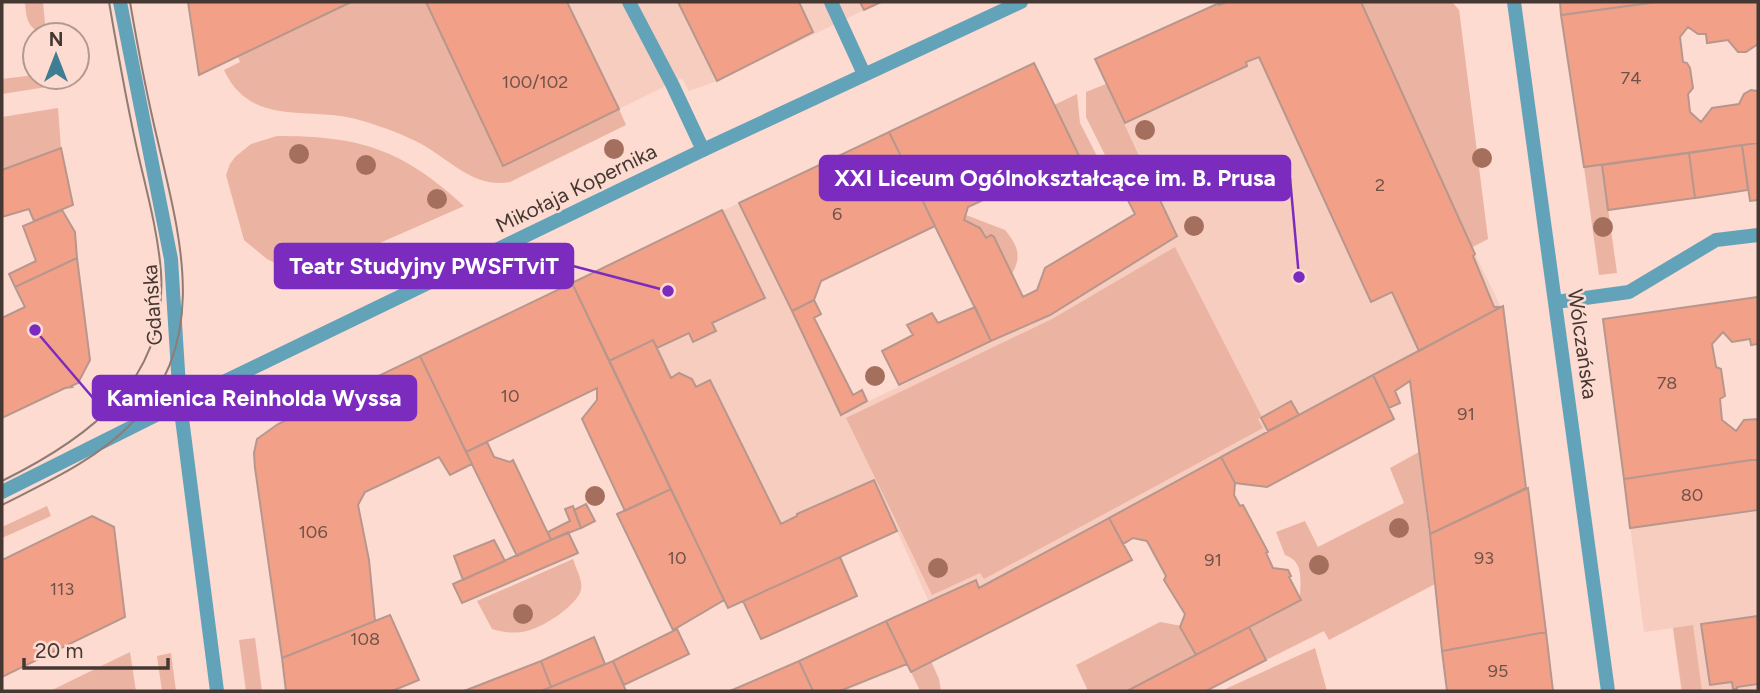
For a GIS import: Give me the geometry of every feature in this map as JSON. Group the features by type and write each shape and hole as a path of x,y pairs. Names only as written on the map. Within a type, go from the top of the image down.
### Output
{"street":[{"name":"Gdańska","path":"120,2 171,259 180,403 217,691"},
{"path":"629,2 703,150"},
{"path":"831,2 864,74"},
{"name":"Mikołaja Kopernika","path":"2,492 703,150 1021,2"},
{"name":"Wólczańska","path":"1514,2 1608,691"},
{"path":"1556,303 1629,292 1716,240 1758,235"}],"shaded area":[{"path":"25,2 43,2 45,21 28,21"},
{"path":"351,2 426,2 503,165 619,109 626,125 510,182 498,183 475,178 423,145 386,129 344,116 285,112 267,108 250,101 236,89 224,70 240,62 238,57"},
{"path":"426,2 881,2 717,81 689,91 682,78 503,166"},
{"path":"1226,2 1452,2 1459,10 1488,239 1472,248 1501,307 979,588 976,581 929,602 897,531 728,608 572,283 739,203 842,414 1050,314 1177,236 1095,59"},
{"path":"1361,2 1452,2 1459,10 1488,239 1472,247"},
{"path":"21,77 21,91 2,94 2,79"},
{"path":"1106,84 1143,164 1116,177 1086,117 1086,92"},
{"path":"1077,94 1080,123 1098,158 1083,164 1054,105"},
{"path":"58,108 61,148 2,170 2,117"},
{"path":"277,136 333,139 378,150 420,171 464,206 332,264 294,270 277,264 244,240 226,175 235,157 251,144"},
{"path":"1602,165 1617,273 1599,275 1584,167"},
{"path":"966,215 1005,230 1013,241 1018,256 1012,274 994,237 991,235 986,238 980,228 964,220"},
{"path":"1175,247 1262,417 1258,419 1263,428 984,579 980,573 932,595 846,418 1052,319"},
{"path":"1419,452 1435,584 1329,640 1324,631 1266,660 1249,627 1300,600 1299,567 1285,555 1276,532 1305,521 1318,547 1404,503 1390,468"},
{"path":"1758,459 1758,691 1681,691 1673,628 1644,632 1624,479"},
{"path":"47,506 51,516 2,538 2,527"},
{"path":"573,559 581,590 567,608 552,620 530,630 511,632 492,629 477,601"},
{"path":"1160,622 1182,626 1196,655 1127,691 1088,691 1076,665"},
{"path":"1693,625 1702,691 1682,691 1673,628"},
{"path":"255,638 262,691 246,691 239,640"},
{"path":"1315,648 1327,691 1221,691"},
{"path":"130,652 136,691 50,691"},
{"path":"171,653 176,691 162,691 157,656"},
{"path":"931,661 941,691 920,691 911,672"}],"building":[{"path":"188,2 351,2 199,75"},
{"path":"426,2 567,2 619,109 503,166"},
{"path":"678,2 799,2 813,32 717,81"},
{"path":"860,2 881,2 864,10"},
{"path":"1361,2 1475,254 1473,256 1494,307 1501,307 1419,351 1392,292 1371,302 1259,57 1246,62 1247,66 1125,123 1095,59 1219,3"},
{"path":"1560,2 1657,2 1561,15"},
{"path":"1657,2 1758,2 1758,44 1746,52 1738,52 1728,40 1707,43 1706,34 1698,34 1688,27 1680,37 1683,62 1690,68 1693,88 1688,94 1690,112 1701,122 1712,108 1739,104 1744,94 1751,90 1758,91 1758,143 1584,167 1561,15"},
{"path":"1034,63 1083,164 1057,177 1043,172 968,207 964,220 980,228 986,238 991,235 994,237 1023,297 1037,290 1045,268 1135,214 1116,177 1143,164 1177,236 1050,315 991,341 889,132"},
{"path":"889,132 935,226 821,281 814,300 792,311 739,203"},
{"path":"1758,143 1758,200 1750,201 1742,145"},
{"path":"1742,145 1748,190 1695,198 1689,153"},
{"path":"61,148 73,205 34,221 29,209 2,217 2,170"},
{"path":"1689,153 1695,198 1608,210 1602,165"},
{"path":"62,210 75,232 77,258 15,287 9,274 36,261 23,226"},
{"path":"722,210 765,298 712,323 716,331 693,342 689,333 657,348 653,340 609,361 572,283"},
{"path":"77,258 90,360 78,383 72,387 2,418 2,318 25,307 15,287"},
{"path":"572,283 671,489 625,511 582,419 597,400 597,388 466,452 420,356"},
{"path":"1758,297 1758,344 1751,345 1750,339 1732,342 1723,332 1712,344 1716,367 1721,369 1725,396 1720,399 1722,420 1736,431 1744,420 1758,419 1758,459 1624,479 1603,319"},
{"path":"814,300 821,314 814,318 853,395 862,390 867,401 841,415 792,311"},
{"path":"1503,306 1526,488 1430,534 1410,381 1395,391 1400,403 1389,408 1373,375"},
{"path":"975,307 991,341 899,385 882,351 913,335 907,325 932,313 938,323"},
{"path":"653,340 671,378 679,373 692,379 696,387 710,380 781,524 797,514 874,480 897,531 728,608 609,361"},
{"path":"420,356 472,464 450,475 439,457 365,492 358,505 369,560 375,621 282,658 255,468 257,439 278,424"},
{"path":"1373,375 1394,419 1267,487 1235,483 1221,457"},
{"path":"1291,401 1299,415 1268,431 1261,418"},
{"path":"487,442 494,457 510,462 513,460 551,540 517,556 466,452"},
{"path":"1221,457 1235,483 1234,495 1240,506 1243,505 1268,552 1266,553 1273,568 1288,570 1301,600 1196,655 1180,627 1185,614 1164,580 1166,576 1147,541 1133,538 1123,544 1109,518"},
{"path":"1758,459 1758,510 1630,528 1624,479"},
{"path":"1528,488 1546,632 1442,651 1430,534"},
{"path":"671,489 724,600 673,630 617,514"},
{"path":"586,504 595,521 581,528 574,510"},
{"path":"573,506 581,528 551,540 548,532 570,521 565,509"},
{"path":"92,516 114,527 125,617 2,677 2,560"},
{"path":"1109,518 1132,560 911,672 886,621 976,580 979,588"},
{"path":"568,532 578,553 462,603 453,584"},
{"path":"494,540 505,561 463,580 454,556"},
{"path":"840,557 857,596 761,639 743,601"},
{"path":"390,615 419,680 392,691 286,691 282,658"},
{"path":"1758,616 1758,684 1737,689 1733,689 1732,682 1710,685 1701,624"},
{"path":"886,621 907,664 840,691 813,691 799,661"},
{"path":"1249,627 1266,660 1206,691 1127,691"},
{"path":"677,629 689,654 624,685 613,661"},
{"path":"1546,632 1553,691 1447,691 1442,651"},
{"path":"594,637 605,664 551,687 541,661"},
{"path":"541,661 551,687 541,691 464,691"},
{"path":"613,661 626,691 541,691 551,687"},
{"path":"799,661 813,691 730,691"}],"tram line":[{"path":"2,481 65,446 117,401 137,375 151,345 160,311 161,272 158,244 109,2"},
{"path":"2,505 70,469 103,448 132,423 156,392 172,359 181,324 183,289 175,216 146,90 130,2"}],"place":[{"name":"XXI Liceum Ogólnokształcące im. B. Prusa","path":"1299,277"},
{"name":"Teatr Studyjny PWSFTviT","path":"668,291"},
{"name":"Kamienica Reinholda Wyssa","path":"35,330"}]}
